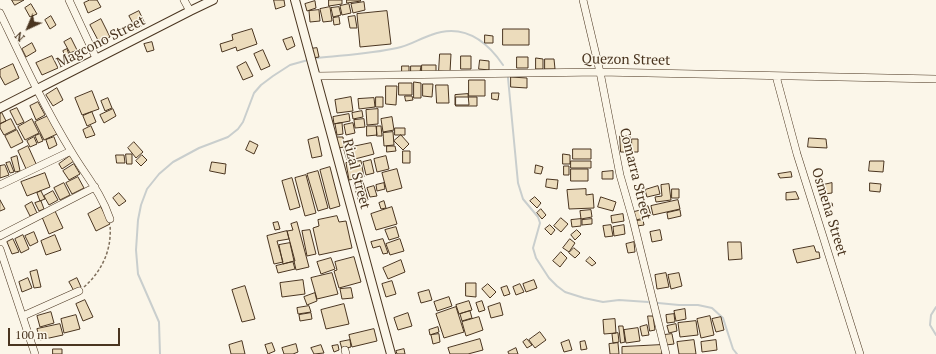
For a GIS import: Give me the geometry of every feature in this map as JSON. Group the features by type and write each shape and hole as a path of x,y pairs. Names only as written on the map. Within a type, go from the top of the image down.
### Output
{"street":[{"path":"69,0 96,58"},
{"path":"184,0 190,11"},
{"name":"Magcono Street","path":"0,108 96,58 214,0"},
{"name":"Rizal Street","path":"295,0 391,354"},
{"name":"Comarra Street","path":"583,0 600,72 620,175 633,220 666,354"},
{"path":"0,13 36,89 71,151 95,187 104,203 110,219"},
{"name":"Quezon Street","path":"316,76 600,72 936,79"},
{"name":"Osmeña Street","path":"776,76 797,154 860,354"},
{"path":"0,185 71,151"},
{"path":"0,236 95,187"},
{"path":"0,249 35,354"},
{"path":"23,316 79,291"}],"path":[{"path":"79,291 94,278 102,265 111,233 110,219"}],"building":[{"path":"12,0 24,0 15,5"},
{"path":"90,0 97,0 101,7 88,13 84,3"},
{"path":"274,0 284,0 285,6 276,9"},
{"path":"329,0 342,0 342,4 329,6"},
{"path":"347,0 360,0 361,1 347,3"},
{"path":"315,1 316,8 307,11 305,4"},
{"path":"364,2 365,10 353,13 351,4"},
{"path":"31,4 37,14 30,17 25,8"},
{"path":"349,4 351,13 342,15 340,6"},
{"path":"330,7 332,21 323,22 320,9"},
{"path":"339,7 341,15 333,17 331,8"},
{"path":"319,10 320,21 310,22 309,11"},
{"path":"139,11 145,24 136,29 129,16"},
{"path":"387,11 391,44 360,47 357,14"},
{"path":"51,16 56,25 50,29 45,20"},
{"path":"355,16 357,28 350,28 348,17"},
{"path":"339,17 340,24 334,25 333,18"},
{"path":"101,19 110,37 99,42 90,25"},
{"path":"252,29 257,44 237,51 236,47 222,52 220,44 233,40 232,35"},
{"path":"503,29 529,29 529,45 503,45"},
{"path":"485,35 493,36 493,43 485,43"},
{"path":"292,37 295,46 287,50 283,40"},
{"path":"71,38 77,50 70,53 64,42"},
{"path":"152,42 154,50 147,52 144,44"},
{"path":"32,43 36,51 26,57 22,49"},
{"path":"317,48 319,57 313,58 310,49"},
{"path":"67,49 70,57 66,59 63,51"},
{"path":"263,50 270,66 261,70 254,54"},
{"path":"440,54 451,54 450,72 439,71"},
{"path":"52,56 58,68 42,75 36,63"},
{"path":"461,56 471,56 471,69 461,69"},
{"path":"517,57 528,57 528,68 517,68"},
{"path":"536,58 543,59 543,69 536,69"},
{"path":"545,59 554,59 555,69 545,69"},
{"path":"480,60 489,61 489,70 479,69"},
{"path":"246,62 253,76 243,80 237,67"},
{"path":"13,64 19,78 5,85 0,76 0,70"},
{"path":"422,65 436,65 436,73 422,73"},
{"path":"402,66 409,66 409,72 402,72"},
{"path":"411,66 421,66 420,72 411,72"},
{"path":"511,77 527,78 527,88 511,87"},
{"path":"469,80 485,80 485,96 469,96"},
{"path":"414,82 421,83 421,98 414,98"},
{"path":"399,83 412,83 412,95 399,95"},
{"path":"423,84 433,84 432,97 423,96"},
{"path":"436,85 448,85 449,103 437,103"},
{"path":"386,86 397,86 396,105 386,104"},
{"path":"57,88 63,100 53,106 46,95"},
{"path":"92,91 99,109 82,115 75,98"},
{"path":"492,93 499,93 498,100 492,99"},
{"path":"468,94 469,105 455,105 455,95"},
{"path":"405,96 412,96 413,100 406,101"},
{"path":"351,97 353,111 337,113 335,100"},
{"path":"376,97 383,97 383,107 376,107"},
{"path":"456,97 477,97 477,106 456,106"},
{"path":"108,98 112,108 105,111 101,101"},
{"path":"374,98 375,107 359,109 358,99"},
{"path":"38,102 45,115 36,120 30,106"},
{"path":"17,108 24,122 17,125 10,111"},
{"path":"113,109 116,116 104,123 100,115"},
{"path":"378,109 378,124 367,125 366,110"},
{"path":"362,111 363,117 353,119 352,113"},
{"path":"92,112 96,122 87,126 83,116"},
{"path":"2,113 6,121 0,124 0,114"},
{"path":"349,114 350,121 334,124 333,117"},
{"path":"48,116 57,134 44,140 35,122"},
{"path":"392,117 394,130 383,132 381,119"},
{"path":"11,119 16,129 4,135 0,128 0,124"},
{"path":"32,119 39,133 25,140 18,127"},
{"path":"364,119 365,127 355,128 354,120"},
{"path":"342,123 343,134 337,135 335,124"},
{"path":"353,123 355,133 346,135 344,125"},
{"path":"91,126 95,135 86,138 83,130"},
{"path":"367,126 376,126 377,135 367,136"},
{"path":"377,126 381,126 382,136 377,136"},
{"path":"395,128 405,128 405,135 395,135"},
{"path":"17,130 23,142 11,148 5,136"},
{"path":"393,132 394,145 384,146 383,133"},
{"path":"40,134 43,141 38,143 35,136"},
{"path":"401,135 409,144 403,150 394,141"},
{"path":"620,136 630,136 630,152 621,152"},
{"path":"34,137 37,144 30,147 27,141"},
{"path":"54,137 57,145 49,149 46,140"},
{"path":"318,137 322,156 312,158 308,140"},
{"path":"337,137 343,137 344,147 338,148"},
{"path":"809,138 826,139 827,148 808,147"},
{"path":"632,139 638,139 638,152 632,152"},
{"path":"250,141 258,145 254,154 246,150"},
{"path":"134,142 143,152 136,158 128,148"},
{"path":"371,143 374,154 355,159 352,147"},
{"path":"28,146 37,166 27,171 18,151"},
{"path":"387,146 395,146 396,151 387,152"},
{"path":"351,149 353,159 347,160 344,150"},
{"path":"573,149 591,149 591,159 573,159"},
{"path":"403,151 410,151 410,163 403,163"},
{"path":"126,154 132,154 132,164 127,164"},
{"path":"563,154 570,155 570,164 563,164"},
{"path":"116,155 124,155 125,163 117,163"},
{"path":"142,155 147,160 141,166 136,161"},
{"path":"17,156 20,171 15,172 11,158"},
{"path":"70,156 74,161 62,169 59,164"},
{"path":"386,156 389,169 377,172 374,159"},
{"path":"371,160 374,173 366,175 363,162"},
{"path":"361,161 364,177 349,180 346,163"},
{"path":"571,161 591,161 591,168 571,168"},
{"path":"870,161 884,161 883,172 869,171"},
{"path":"10,162 14,172 10,173 6,163"},
{"path":"212,162 226,164 225,174 210,171"},
{"path":"74,164 80,174 69,180 63,171"},
{"path":"5,165 9,175 0,178 0,166"},
{"path":"536,165 543,167 541,174 535,173"},
{"path":"564,166 569,166 569,175 564,175"},
{"path":"330,167 340,206 330,209 320,170"},
{"path":"397,169 402,188 387,192 382,173"},
{"path":"571,169 588,169 588,181 571,181"},
{"path":"318,171 328,208 318,211 307,174"},
{"path":"613,171 613,179 602,179 602,172"},
{"path":"791,172 792,177 780,178 778,174"},
{"path":"45,173 50,187 27,196 21,182"},
{"path":"306,175 316,213 305,216 295,178"},
{"path":"78,177 84,188 72,194 66,183"},
{"path":"292,178 300,207 290,210 282,181"},
{"path":"547,179 558,180 557,189 546,187"},
{"path":"363,182 368,200 359,202 354,185"},
{"path":"64,183 70,195 60,200 54,188"},
{"path":"384,183 385,189 377,191 376,185"},
{"path":"832,183 832,193 824,194 823,185"},
{"path":"870,183 881,184 880,192 870,191"},
{"path":"669,184 671,200 656,202 655,197 662,196 661,185"},
{"path":"374,186 377,196 370,197 367,188"},
{"path":"658,186 660,194 647,197 645,190"},
{"path":"586,189 586,195 593,194 594,208 569,209 567,190"},
{"path":"672,189 679,189 679,198 672,198"},
{"path":"41,191 45,199 40,201 37,193"},
{"path":"53,191 58,200 49,205 44,196"},
{"path":"796,192 799,199 786,200 786,193"},
{"path":"119,193 126,201 119,206 113,198"},
{"path":"535,197 541,203 537,208 530,201"},
{"path":"601,197 616,202 613,211 598,207"},
{"path":"0,200 5,209 0,211"},
{"path":"678,200 680,209 653,215 651,206"},
{"path":"41,201 44,209 39,211 35,203"},
{"path":"384,201 386,208 381,209 379,203"},
{"path":"32,202 37,213 30,216 25,206"},
{"path":"648,206 651,215 645,217 642,208"},
{"path":"101,207 110,224 96,231 88,214"},
{"path":"392,207 397,224 376,230 371,214"},
{"path":"541,209 546,215 542,219 537,213"},
{"path":"591,210 592,217 581,219 580,211"},
{"path":"642,210 644,218 636,220 634,212"},
{"path":"680,210 681,216 668,219 667,213"},
{"path":"55,211 63,228 49,234 42,217"},
{"path":"623,214 624,221 612,223 611,216"},
{"path":"337,216 339,222 346,221 352,248 319,255 313,228 319,226 318,220"},
{"path":"561,218 568,224 561,232 554,226"},
{"path":"581,219 581,226 572,227 571,220"},
{"path":"592,219 592,224 582,225 582,220"},
{"path":"643,220 644,225 637,226 636,221"},
{"path":"278,222 280,229 275,230 273,223"},
{"path":"297,222 309,267 296,270 287,231 293,230 291,224"},
{"path":"550,225 555,230 551,235 545,229"},
{"path":"611,225 613,236 605,237 603,226"},
{"path":"624,225 625,234 614,236 613,227"},
{"path":"396,227 399,237 389,240 385,230"},
{"path":"310,230 316,254 307,256 302,231"},
{"path":"577,230 581,234 575,240 571,235"},
{"path":"660,230 662,240 652,242 650,232"},
{"path":"287,231 289,239 277,241 283,262 274,264 267,236"},
{"path":"34,232 38,242 30,246 25,236"},
{"path":"23,235 29,249 21,253 15,239"},
{"path":"55,235 61,250 46,255 41,241"},
{"path":"13,239 19,252 12,254 7,242"},
{"path":"383,239 388,253 383,254 380,246 373,248 371,242"},
{"path":"400,239 404,251 390,255 386,244"},
{"path":"570,239 575,243 569,252 563,248"},
{"path":"634,242 635,252 628,253 626,244"},
{"path":"728,242 741,242 742,259 729,260"},
{"path":"290,243 294,261 283,264 279,245"},
{"path":"814,246 816,252 819,252 820,258 797,263 793,250"},
{"path":"574,248 580,253 575,258 569,253"},
{"path":"561,252 567,258 560,267 553,261"},
{"path":"354,257 361,282 339,288 334,271 337,270 335,262"},
{"path":"590,257 596,263 592,266 586,261"},
{"path":"331,258 335,269 321,274 317,262"},
{"path":"401,260 405,272 388,279 383,268"},
{"path":"293,262 295,269 278,273 276,266"},
{"path":"37,270 41,287 34,288 30,272"},
{"path":"332,273 338,294 317,299 311,278"},
{"path":"666,273 669,287 657,289 655,275"},
{"path":"679,273 682,286 671,289 668,275"},
{"path":"28,278 32,288 22,292 19,282"},
{"path":"77,278 81,287 74,291 69,282"},
{"path":"303,280 305,294 282,297 280,283"},
{"path":"534,280 537,288 526,292 523,284"},
{"path":"392,281 396,294 386,297 382,284"},
{"path":"466,283 476,283 476,297 466,296"},
{"path":"488,284 496,292 490,298 482,289"},
{"path":"520,284 524,292 516,295 513,287"},
{"path":"245,286 255,319 242,322 232,290"},
{"path":"507,286 510,294 504,296 501,288"},
{"path":"351,288 353,298 342,299 340,289"},
{"path":"429,290 432,300 421,303 418,293"},
{"path":"315,293 317,301 307,305 304,297"},
{"path":"449,297 452,306 437,311 434,302"},
{"path":"85,300 93,317 83,321 76,304"},
{"path":"469,301 472,310 459,314 456,305"},
{"path":"482,301 485,310 479,312 476,303"},
{"path":"500,303 503,315 491,318 488,307"},
{"path":"344,304 349,324 326,329 321,310"},
{"path":"309,306 311,312 298,314 297,308"},
{"path":"456,307 464,332 444,338 436,314"},
{"path":"685,309 686,319 676,321 674,311"},
{"path":"470,311 472,318 462,321 460,314"},
{"path":"51,312 54,323 40,327 37,316"},
{"path":"311,313 312,319 300,321 299,315"},
{"path":"408,313 412,326 398,330 394,318"},
{"path":"674,314 675,322 667,323 666,315"},
{"path":"76,315 80,329 64,333 61,319"},
{"path":"648,316 653,316 655,330 650,331"},
{"path":"710,316 714,335 701,338 697,319"},
{"path":"479,317 483,330 466,336 462,322"},
{"path":"721,317 724,330 716,332 712,319"},
{"path":"615,319 616,333 604,334 603,320"},
{"path":"696,321 698,335 680,337 678,323"},
{"path":"60,324 63,335 40,340 37,329"},
{"path":"676,324 677,331 669,333 667,326"},
{"path":"647,325 649,335 642,336 640,327"},
{"path":"619,326 623,326 625,342 621,343"},
{"path":"438,327 439,332 430,335 429,330"},
{"path":"638,328 640,341 626,343 624,330"},
{"path":"374,329 377,341 352,347 349,335"},
{"path":"540,332 546,340 535,348 529,340"},
{"path":"618,333 619,342 613,343 612,334"},
{"path":"439,334 440,342 433,344 431,335"},
{"path":"672,334 674,344 666,345 664,335"},
{"path":"480,339 483,350 468,354 450,354 448,348"},
{"path":"527,339 532,345 527,348 523,342"},
{"path":"350,340 351,347 342,349 340,342"},
{"path":"569,340 572,350 564,352 561,343"},
{"path":"694,340 696,354 679,354 677,342"},
{"path":"716,340 717,350 702,352 701,342"},
{"path":"242,341 245,354 231,354 229,345"},
{"path":"585,341 587,349 581,350 580,342"},
{"path":"272,343 275,351 268,354 265,345"},
{"path":"618,343 619,354 610,354 609,344"},
{"path":"296,344 298,352 293,354 284,354 282,348"},
{"path":"321,345 324,353 314,354 311,348"},
{"path":"338,345 339,350 334,352 332,346"},
{"path":"661,345 662,354 622,354 622,347"},
{"path":"516,348 518,354 509,354 508,352"},
{"path":"53,349 62,349 62,354 53,354"},
{"path":"404,349 405,354 397,354 396,351"}],"waterway":[{"path":"317,58 387,50 406,46 431,35 453,31 473,36 481,41 503,65"},
{"path":"160,354 159,322 138,274 136,250 138,220 141,205 147,189 159,174 173,162 199,148 228,137 238,129 243,122 254,93 261,85 290,65 308,60"},
{"path":"508,78 518,183 523,199 538,217 540,223 533,248 536,258 549,278 565,292 603,302 619,300 648,302"},
{"path":"658,303 698,305 712,308 723,318 733,349 737,354"},
{"path":"936,307 931,315 930,325 936,335"}]}
